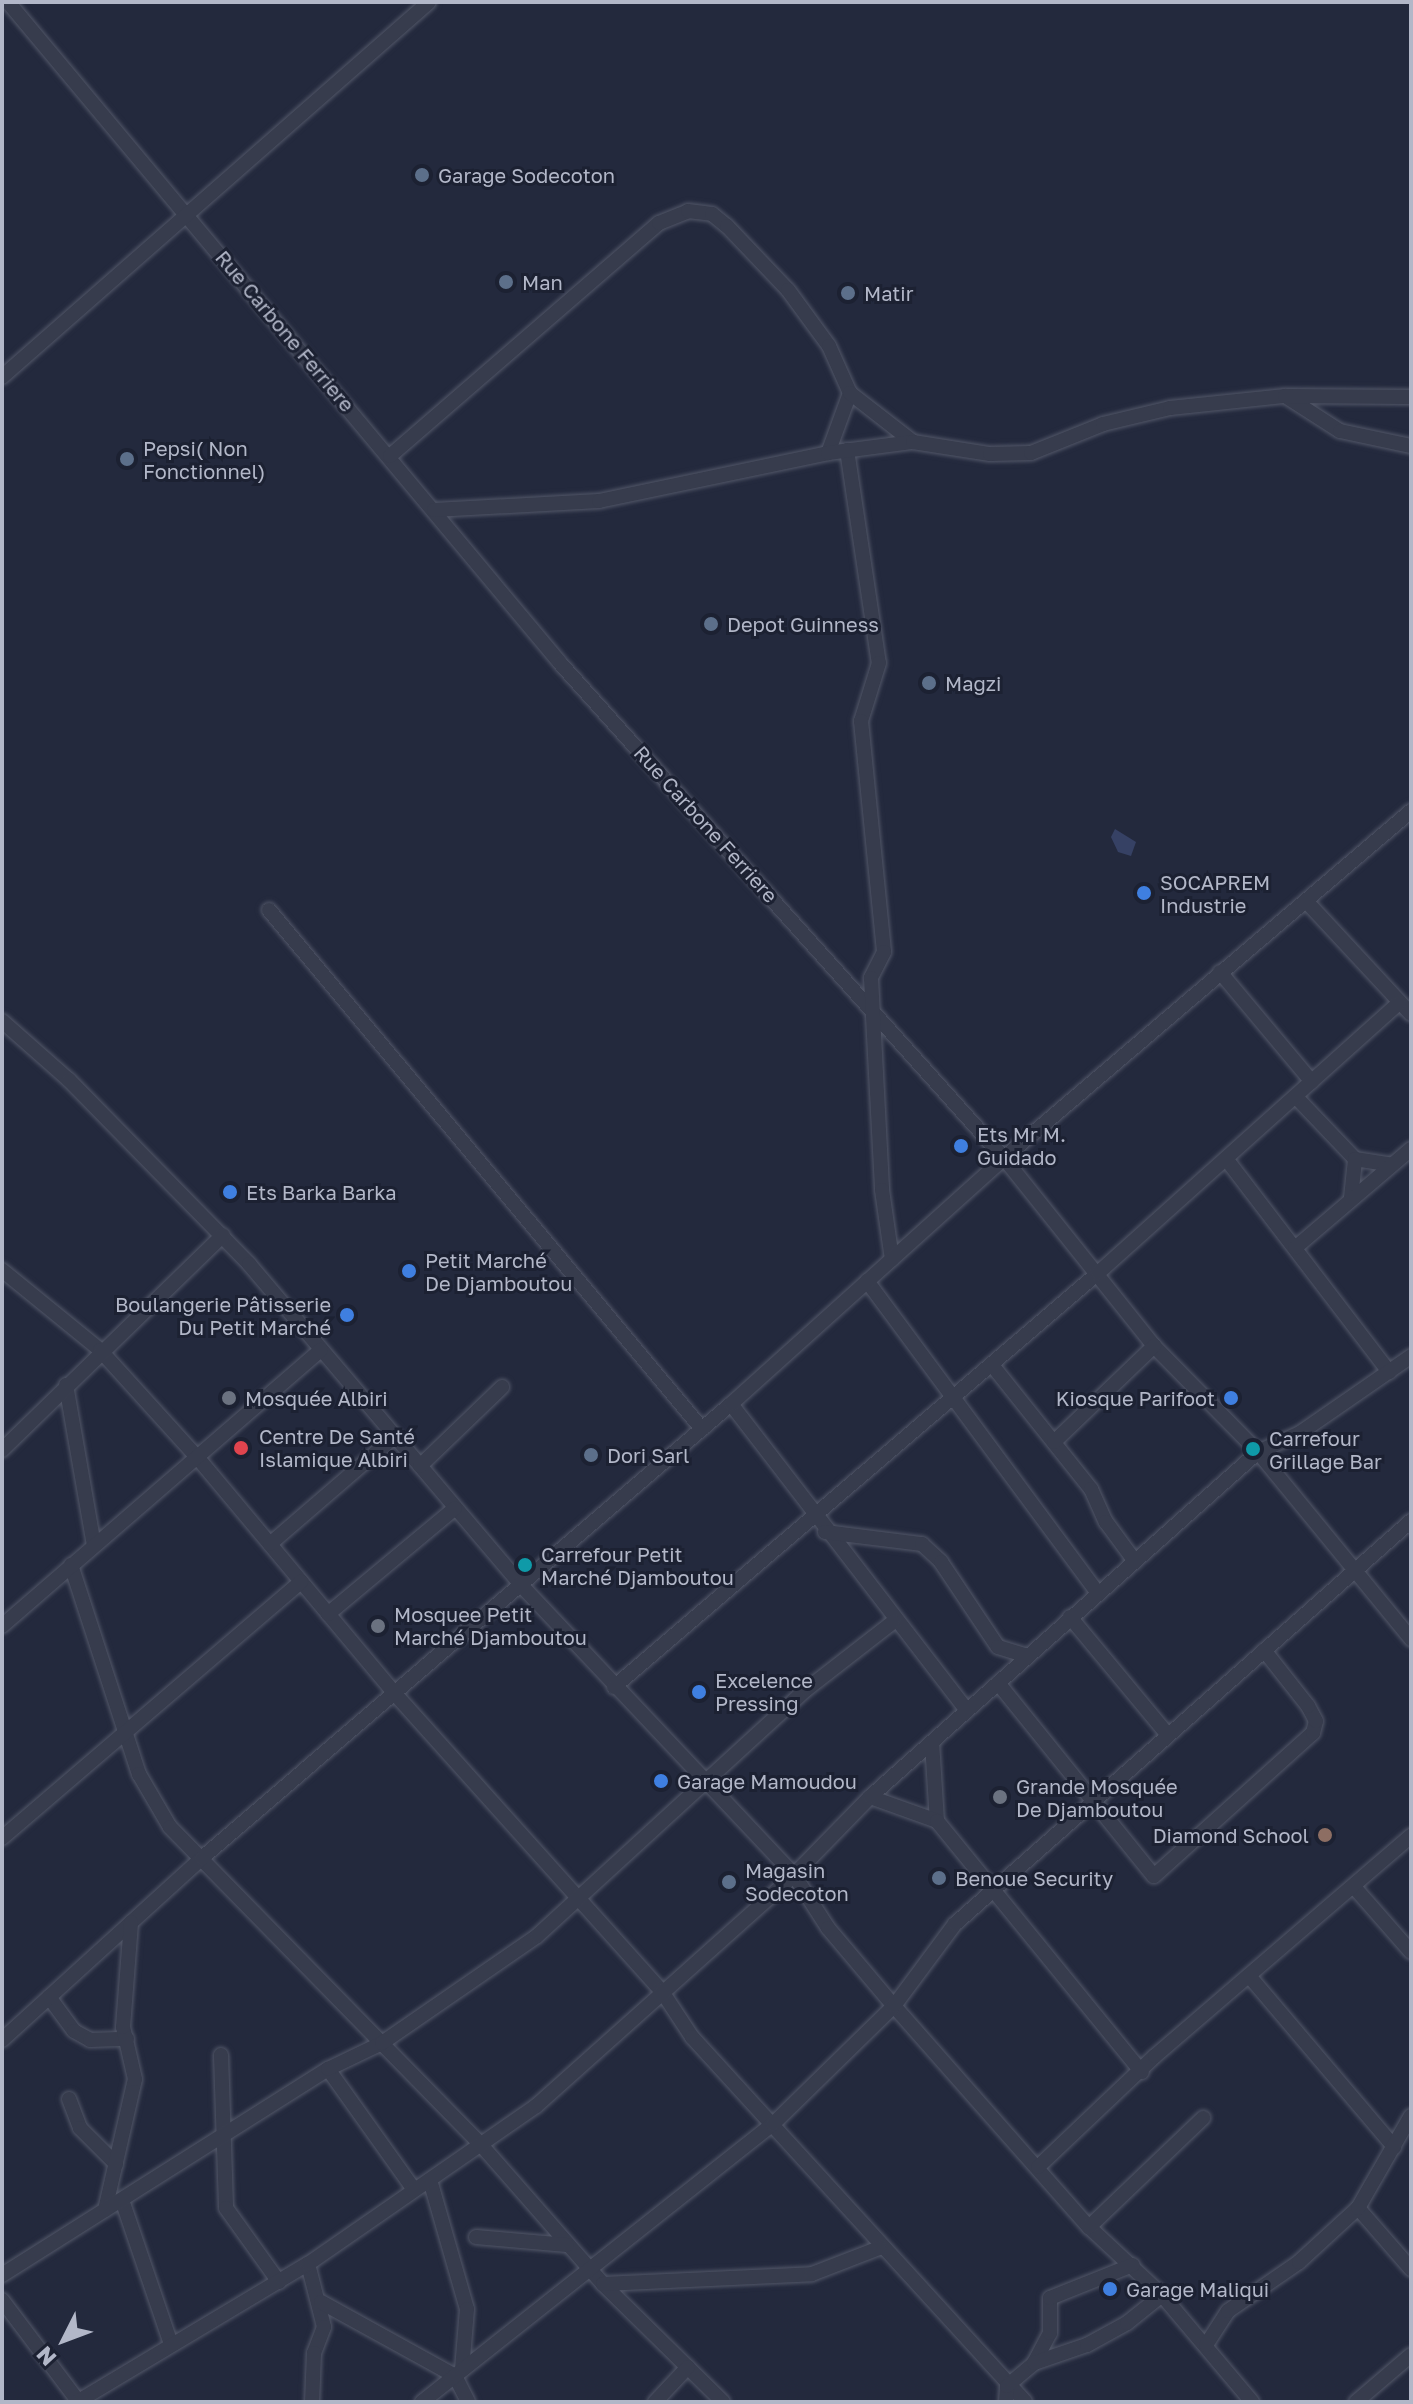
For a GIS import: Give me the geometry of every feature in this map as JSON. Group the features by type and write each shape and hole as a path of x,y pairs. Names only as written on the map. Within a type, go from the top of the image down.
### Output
{"street":[{"name":"Rue Carbone Ferriere","path":"8,2 560,663 1004,1158 1154,1346 1258,1452 1411,1639"},
{"path":"2,377 429,2"},
{"path":"390,456 659,223 688,211 712,214 788,290 829,346 850,393 913,442"},
{"path":"828,453 850,393"},
{"path":"1285,396 1340,431 1411,446"},
{"path":"434,510 599,501 828,453 913,442 990,454 1031,453 1139,413 1285,396 1411,397"},
{"path":"847,450 879,663 861,721 884,952 871,978 876,1012 882,1190 892,1259"},
{"path":"2,2040 202,1858 396,1695 520,1584 731,1404 1004,1158 1411,811"},
{"path":"1306,901 1411,1014"},
{"path":"269,910 702,1429"},
{"path":"1220,972 1312,1082"},
{"path":"614,1687 1098,1273 1399,1003"},
{"path":"2,1021 69,1080 223,1235 520,1584 702,1783 794,1875 828,1928 894,2006 1089,2227 1162,2295 1252,2402"},
{"path":"1296,1097 1355,1159 1392,1165"},
{"path":"1295,1248 1411,1149"},
{"path":"1351,1198 1355,1159"},
{"path":"1227,1160 1389,1372"},
{"path":"2,1450 100,1350 223,1235"},
{"path":"2,1270 100,1350 197,1457 396,1695 661,1990 692,2037 773,2124 879,2248 1025,2402"},
{"path":"867,1281 1097,1592"},
{"path":"1054,1442 1154,1346"},
{"path":"2,1626 321,1350"},
{"path":"2,2300 78,2400 308,2264 413,2188 483,2147 580,2070 661,1990 794,1875 870,1797 1258,1452 1300,1433 1411,1356"},
{"path":"992,1365 1091,1489 1106,1522 1134,1560"},
{"path":"66,1385 94,1545"},
{"path":"420,1466 502,1387"},
{"path":"731,1404 893,1622 967,1711"},
{"path":"270,1544 395,1436"},
{"path":"328,1614 455,1508"},
{"path":"422,2402 773,2124 894,2006 955,1924 1096,1803 1168,1735 1411,1521"},
{"path":"825,1532 922,1544 941,1562 998,1647 1027,1656"},
{"path":"71,1565 125,1733 154,1805 483,2147 603,2284 723,2402"},
{"path":"2,1838 301,1582"},
{"path":"1070,1617 1168,1735"},
{"path":"2,2275 328,2069 382,2043 579,1902 702,1783 807,1689 893,1622"},
{"path":"998,1683 1096,1803 1146,1871 1154,1876 1163,1873 1313,1733 1316,1721 1308,1706 1264,1650"},
{"path":"932,1742 937,1821"},
{"path":"870,1797 937,1821 996,1888 1142,2072"},
{"path":"1038,2167 1250,1977 1409,1843"},
{"path":"1354,1887 1411,1952"},
{"path":"105,2210 135,2079 123,2027 131,1922"},
{"path":"1250,1977 1394,2147"},
{"path":"49,1997 74,2031 90,2040 127,2039"},
{"path":"221,2055 226,2208 279,2282"},
{"path":"328,2069 413,2188"},
{"path":"69,2099 80,2128 116,2164"},
{"path":"1206,2345 1228,2311 1299,2262 1358,2208 1411,2116"},
{"path":"1089,2227 1203,2118"},
{"path":"430,2180 467,2309 458,2373 468,2402"},
{"path":"122,2200 171,2344"},
{"path":"1358,2208 1411,2269"},
{"path":"476,2237 567,2245"},
{"path":"603,2284 812,2274 879,2248"},
{"path":"308,2264 321,2302 324,2327 314,2353 312,2402"},
{"path":"1006,2402 1007,2386 1034,2363 1050,2333 1050,2298 1133,2265"},
{"path":"1034,2363 1087,2345 1162,2295"},
{"path":"321,2302 458,2373"},
{"path":"1356,2402 1411,2355"},
{"path":"655,2402 688,2367"}],"water":[{"path":"1115,829 1136,842 1131,856 1118,852 1111,837"}],"place":[{"name":"Garage Sodecoton","path":"422,175"},
{"name":"Man","path":"506,282"},
{"name":"Matir","path":"848,293"},
{"name":"Pepsi( Non Fonctionnel)","path":"127,459"},
{"name":"Depot Guinness","path":"711,624"},
{"name":"Magzi","path":"929,683"},
{"name":"SOCAPREM Industrie","path":"1144,893"},
{"name":"Ets Mr M. Guidado","path":"961,1146"},
{"name":"Ets Barka Barka","path":"230,1192"},
{"name":"Petit Marché De Djamboutou","path":"409,1271"},
{"name":"Boulangerie Pâtisserie Du Petit Marché","path":"347,1315"},
{"name":"Mosquée Albiri","path":"229,1398"},
{"name":"Kiosque Parifoot","path":"1231,1398"},
{"name":"Centre De Santé Islamique Albiri","path":"241,1448"},
{"name":"Carrefour Grillage Bar","path":"1253,1449"},
{"name":"Dori Sarl","path":"591,1455"},
{"name":"Carrefour Petit Marché Djamboutou","path":"525,1565"},
{"name":"Mosquee Petit Marché Djamboutou","path":"378,1626"},
{"name":"Excelence Pressing","path":"699,1692"},
{"name":"Garage Mamoudou","path":"661,1781"},
{"name":"Grande Mosquée De Djamboutou","path":"1000,1797"},
{"name":"Diamond School","path":"1325,1835"},
{"name":"Benoue Security","path":"939,1878"},
{"name":"Magasin Sodecoton","path":"729,1882"},
{"name":"Garage Maliqui","path":"1110,2289"}]}
